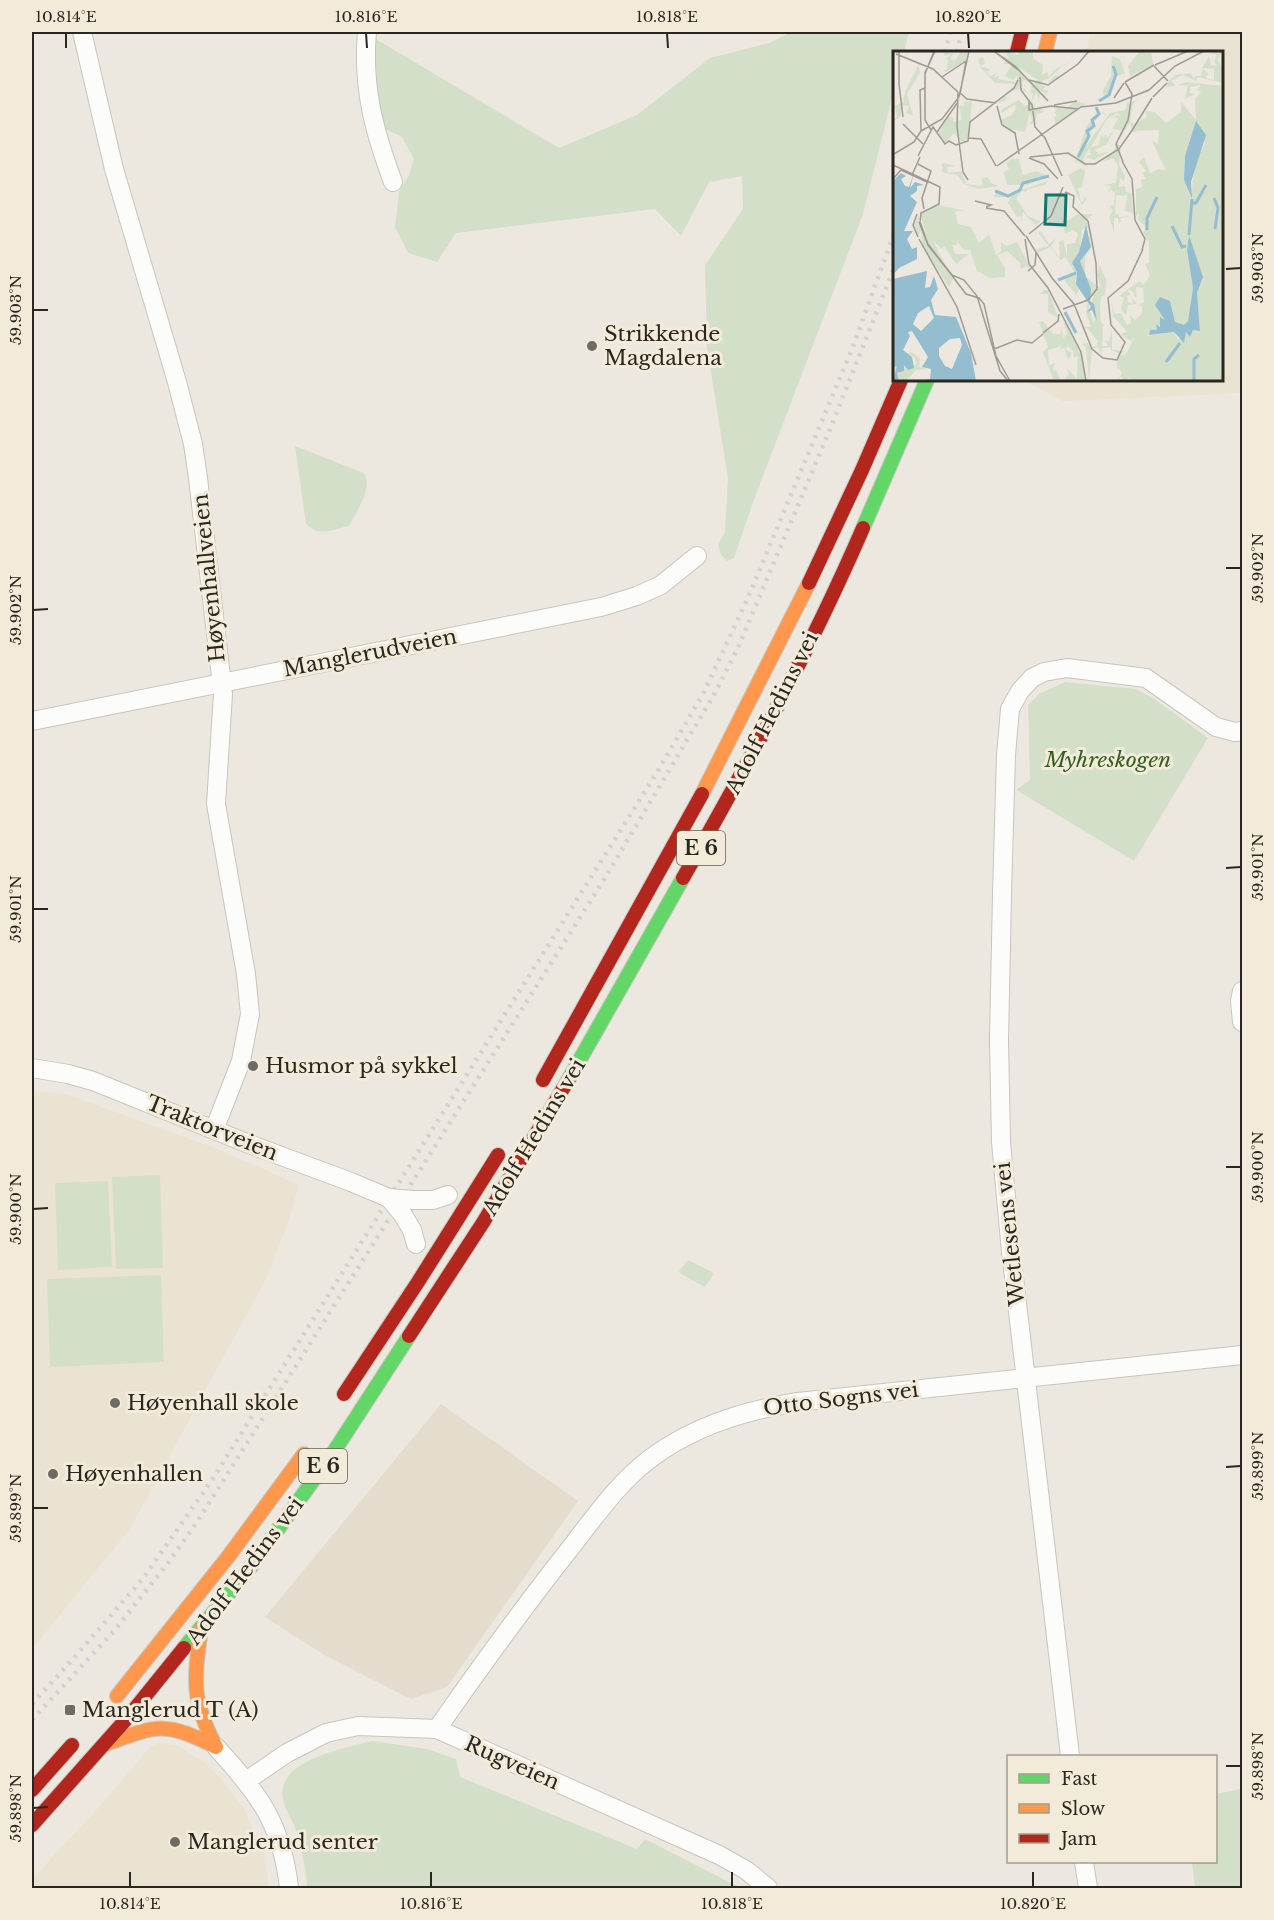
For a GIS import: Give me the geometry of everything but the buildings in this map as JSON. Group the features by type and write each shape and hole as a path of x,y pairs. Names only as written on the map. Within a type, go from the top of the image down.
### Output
{"highway":[{"path":"1017,51 1022,32"},
{"path":"1045,51 1050,32"},
{"name":"Adolf Hedins vei","path":"538,1088 638,912 765,676 827,547 901,381"},
{"name":"Adolf Hedins vei","path":"32,1825 103,1745 250,1568 292,1511 384,1376 478,1230 576,1067 735,787 851,556 927,381"},
{"name":"Adolf Hedins vei","path":"338,1404 505,1143"},
{"path":"448,1196 481,1181"},
{"path":"416,1244 418,1282"},
{"name":"Adolf Hedins vei","path":"108,1705 228,1557 313,1442"},
{"path":"201,1629 195,1686 199,1710 216,1747"},
{"name":"E 6","path":"103,1745 151,1727 160,1726 181,1730 216,1747"},
{"path":"32,1791 78,1739"}],"street":[{"name":"Høyenhallveien","path":"82,32 114,169 193,444 221,682 222,724 216,804 246,974 250,1014 241,1061 214,1130"},
{"path":"367,32 367,85 373,124 393,182"},
{"name":"Manglerudveien","path":"32,721 601,607 637,596 661,585 697,556"},
{"name":"Wetlesens vei","path":"1070,1755 1005,1202 1001,1142 999,1041 1004,808 1010,709 1020,691 1032,678 1044,672 1067,668 1146,678 1216,728 1242,731"},
{"path":"1242,991 1240,1001 1242,1022"},
{"name":"Traktorveien","path":"32,1068 93,1081 389,1198 408,1208 409,1224 416,1244"},
{"path":"408,1208 448,1196"},
{"name":"Otto Sogns vei","path":"437,1729 531,1597 614,1493 650,1459 669,1446 714,1423 769,1406 1242,1355"},
{"name":"Rugveien","path":"246,1780 287,1753 326,1733 358,1726 437,1729 719,1855 746,1870 768,1888"},
{"path":"216,1747 246,1780 278,1833 286,1861 289,1888"},
{"path":"1084,1863 1088,1888"}],"shaded area":[{"path":"1091,32 1242,32 1242,393 1062,401 1026,381 1223,381 1223,51 1086,51"},
{"name":"Høyenhall skole","path":"32,1090 68,1095 113,1111 218,1149 299,1185 289,1220 267,1277 130,1529 32,1649"},
{"path":"441,1404 578,1501 447,1687 411,1699 326,1656 265,1617"},
{"path":"159,1743 179,1746 205,1763 217,1774 245,1810 264,1854 269,1888 32,1888 32,1879 99,1807 151,1746"}],"green space":[{"path":"791,32 909,32 904,51 893,51 893,94 863,214 734,558 727,561 721,555 718,545 725,532 728,478 707,348 705,265 743,209 742,176 709,182 681,236 655,209 456,233 437,262 408,253 395,227 399,192 409,175 414,159 402,137 373,123 369,35 559,148 637,115 710,58 769,43"},
{"path":"295,446 364,473 367,486 360,506 349,526 321,532 306,524"},
{"name":"Myhreskogen","path":"1065,682 1136,689 1153,698 1208,738 1134,861 1016,790 1030,780 1028,705 1039,694"},
{"path":"160,1175 163,1268 116,1269 112,1177"},
{"path":"108,1181 112,1267 58,1270 55,1183"},
{"path":"688,1260 712,1272 713,1275 705,1287 679,1271"},
{"name":"Høyenhall skole","path":"161,1275 164,1362 50,1367 47,1279"},
{"path":"372,1741 427,1749 456,1759 460,1777 637,1849 645,1839 741,1888 307,1888 299,1840 283,1799 283,1786 290,1774 314,1758"},
{"path":"1242,1789 1242,1888 1195,1888 1192,1863 1217,1863 1217,1794"}],"railway":[{"path":"945,51 950,32"},
{"path":"957,51 962,32"},
{"path":"32,1704 144,1577 212,1480 659,769 704,692 747,600 852,349 893,237"},
{"path":"32,1720 114,1631 197,1522 605,878 715,693 737,650 831,427 893,271"}],"traffic: fast":[{"path":"863,528 927,381"},
{"path":"570,1077 683,878"},
{"path":"184,1648 250,1568 333,1453 409,1336"}],"traffic: slow":[{"path":"1045,51 1050,32"},
{"path":"702,794 809,583"},
{"path":"117,1696 228,1557 304,1454"},
{"path":"201,1629 196,1690 202,1716 216,1747"},
{"path":"106,1744 138,1733 161,1729 185,1733 216,1747"}],"traffic: jam":[{"path":"1017,51 1022,32"},
{"path":"809,583 901,381"},
{"path":"683,878 778,705 863,528"},
{"path":"543,1080 702,794"},
{"path":"409,1336 484,1221 570,1077"},
{"path":"344,1394 498,1155"},
{"path":"32,1825 129,1716 184,1648"},
{"path":"32,1790 72,1745"}],"place":[{"name":"Strikkende Magdalena","path":"592,346"},
{"name":"Husmor på sykkel","path":"253,1066"},
{"name":"Høyenhall skole","path":"115,1403"},
{"name":"Høyenhallen","path":"53,1474"},
{"name":"Manglerud T (A)","path":"70,1710"},
{"name":"Manglerud senter","path":"175,1842"}]}
